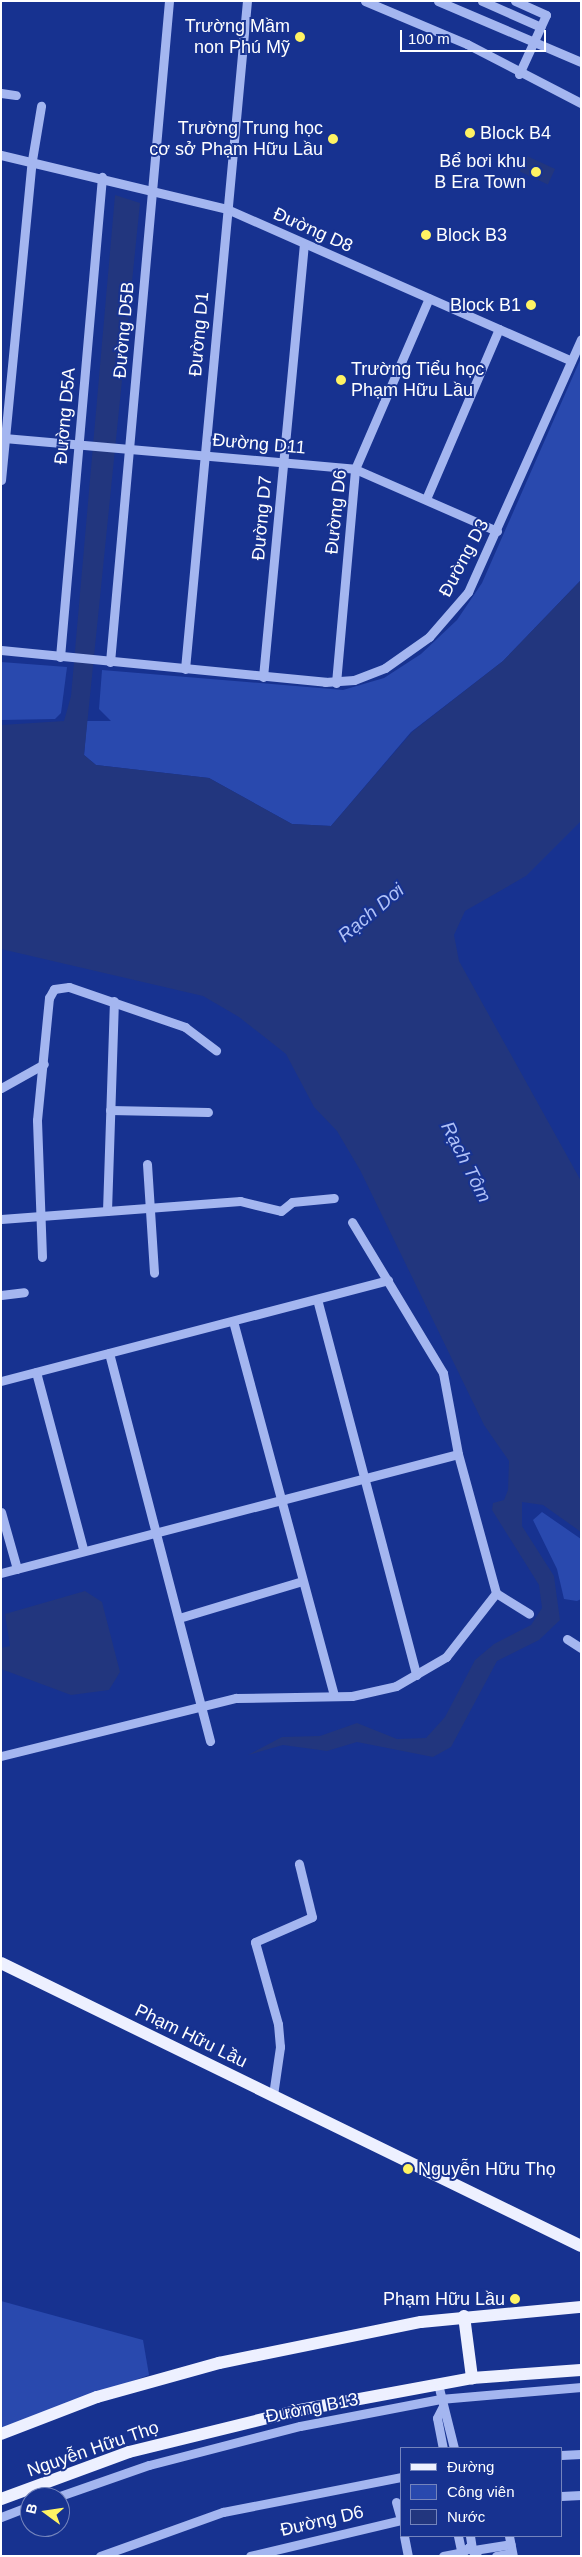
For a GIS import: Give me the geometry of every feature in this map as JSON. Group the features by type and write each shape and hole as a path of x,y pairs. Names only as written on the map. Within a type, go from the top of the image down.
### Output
{"main road":[{"name":"Phạm Hữu Lầu","path":"1,1964 581,2246"},
{"path":"1,2434 97,2397 219,2364 464,2316 581,2307"},
{"path":"464,2316 472,2378"},
{"name":"Nguyễn Hữu Thọ","path":"1,2499 129,2452 300,2410 472,2378 581,2370"}],"street":[{"name":"Đường D5B","path":"105,662 153,192 169,1"},
{"name":"Đường D1","path":"185,669 226,209 247,1"},
{"path":"365,1 467,44 519,74 581,103"},
{"path":"438,1 581,62"},
{"path":"482,1 541,27"},
{"path":"515,1 546,15 519,74"},
{"path":"1,92 16,95"},
{"path":"1,480 32,160 41,106"},
{"name":"Đường D8","path":"1,155 32,160 226,209 571,361"},
{"name":"Đường D5A","path":"60,658 102,177"},
{"name":"Đường D7","path":"263,677 304,244"},
{"name":"Đường D6","path":"336,683 355,469 429,298"},
{"path":"426,499 499,329"},
{"name":"Đường D3","path":"60,658 336,683 379,671 429,637 468,592 497,531 581,339"},
{"name":"Đường D11","path":"4,438 79,443 355,469 497,531"},
{"path":"1,650 60,658"},
{"path":"42,1257 39,1217 37,1120 49,998 54,989 68,987 114,1001 186,1027 216,1050"},
{"path":"107,1211 114,1001"},
{"path":"1,1088 44,1064"},
{"path":"110,1110 208,1112"},
{"path":"147,1164 146,1208 154,1273"},
{"path":"1,1219 240,1201 281,1211 292,1202 334,1198"},
{"path":"352,1222 443,1373 458,1454 496,1593 529,1614"},
{"path":"1,1381 388,1280"},
{"path":"1,1294 24,1292"},
{"path":"317,1299 416,1675"},
{"path":"233,1321 334,1695"},
{"path":"109,1353 210,1741"},
{"path":"36,1372 83,1549"},
{"path":"1,1573 83,1549 458,1454"},
{"path":"1,1512 17,1569"},
{"path":"179,1618 302,1581"},
{"path":"1,1756 236,1698 334,1695 396,1686 446,1657 496,1593"},
{"path":"567,1639 581,1648"},
{"path":"272,2096 280,2047 278,2024 256,1942 312,1917 299,1864"},
{"path":"438,2384 441,2404 437,2418 443,2447"},
{"name":"Đường B13","path":"70,2493 234,2441 441,2404 581,2387"},
{"path":"441,2404 449,2416 454,2447"},
{"path":"562,2455 581,2454"},
{"path":"100,2556 223,2512 400,2478"},
{"path":"562,2496 581,2495"},
{"path":"396,2502 400,2516"},
{"path":"1,2516 20,2509"},
{"name":"Đường D6","path":"250,2556 400,2520"},
{"path":"404,2537 408,2556"},
{"path":"458,2537 459,2553"},
{"path":"470,2537 474,2551"},
{"path":"442,2556 511,2547"},
{"path":"496,2556 511,2547"}],"green space":[{"path":"581,358 581,580 503,661 411,732 331,826 292,824 209,778 96,765 84,755 87,721 111,721 99,709 102,670 343,690 384,678 421,654 457,620 482,583"},
{"path":"1,662 67,667 61,713 55,719 1,720"},
{"path":"542,1512 581,1539 581,1599 577,1601 564,1599 557,1569 533,1520"},
{"path":"1,2301 143,2340 149,2375 1,2429"}],"water":[{"path":"527,156 555,169 548,185 520,171"},
{"path":"115,195 140,203 84,755 96,765 209,778 292,824 331,826 412,732 503,661 581,580 581,821 526,876 465,911 454,935 459,961 581,1181 581,1532 543,1505 522,1502 522,1526 554,1576 560,1620 539,1640 497,1661 451,1747 433,1757 357,1742 327,1751 283,1745 248,1755 282,1737 320,1736 357,1723 397,1739 426,1738 445,1717 475,1660 494,1644 531,1625 542,1608 539,1585 492,1510 493,1503 504,1500 508,1490 509,1461 484,1425 360,1170 337,1131 314,1107 286,1054 239,1017 203,996 1,949 1,725 64,721 71,696"},
{"path":"85,1591 102,1602 120,1672 109,1690 71,1695 1,1669 1,1648 10,1646 5,1614"}],"place":[{"name":"Trường Mầm non Phú Mỹ","path":"300,37"},
{"name":"Block B4","path":"470,133"},
{"name":"Trường Trung học cơ sở Phạm Hữu Lầu","path":"333,139"},
{"name":"Bể bơi khu B Era Town","path":"536,172"},
{"name":"Block B3","path":"426,235"},
{"name":"Block B1","path":"531,305"},
{"name":"Trường Tiểu học Phạm Hữu Lầu","path":"341,380"},
{"name":"Nguyễn Hữu Thọ","path":"408,2169"},
{"name":"Phạm Hữu Lầu","path":"515,2299"}],"water label":[{"name":"Rạch Dơi","path":"371,913"},
{"name":"Rạch Tôm","path":"466,1162"}]}
